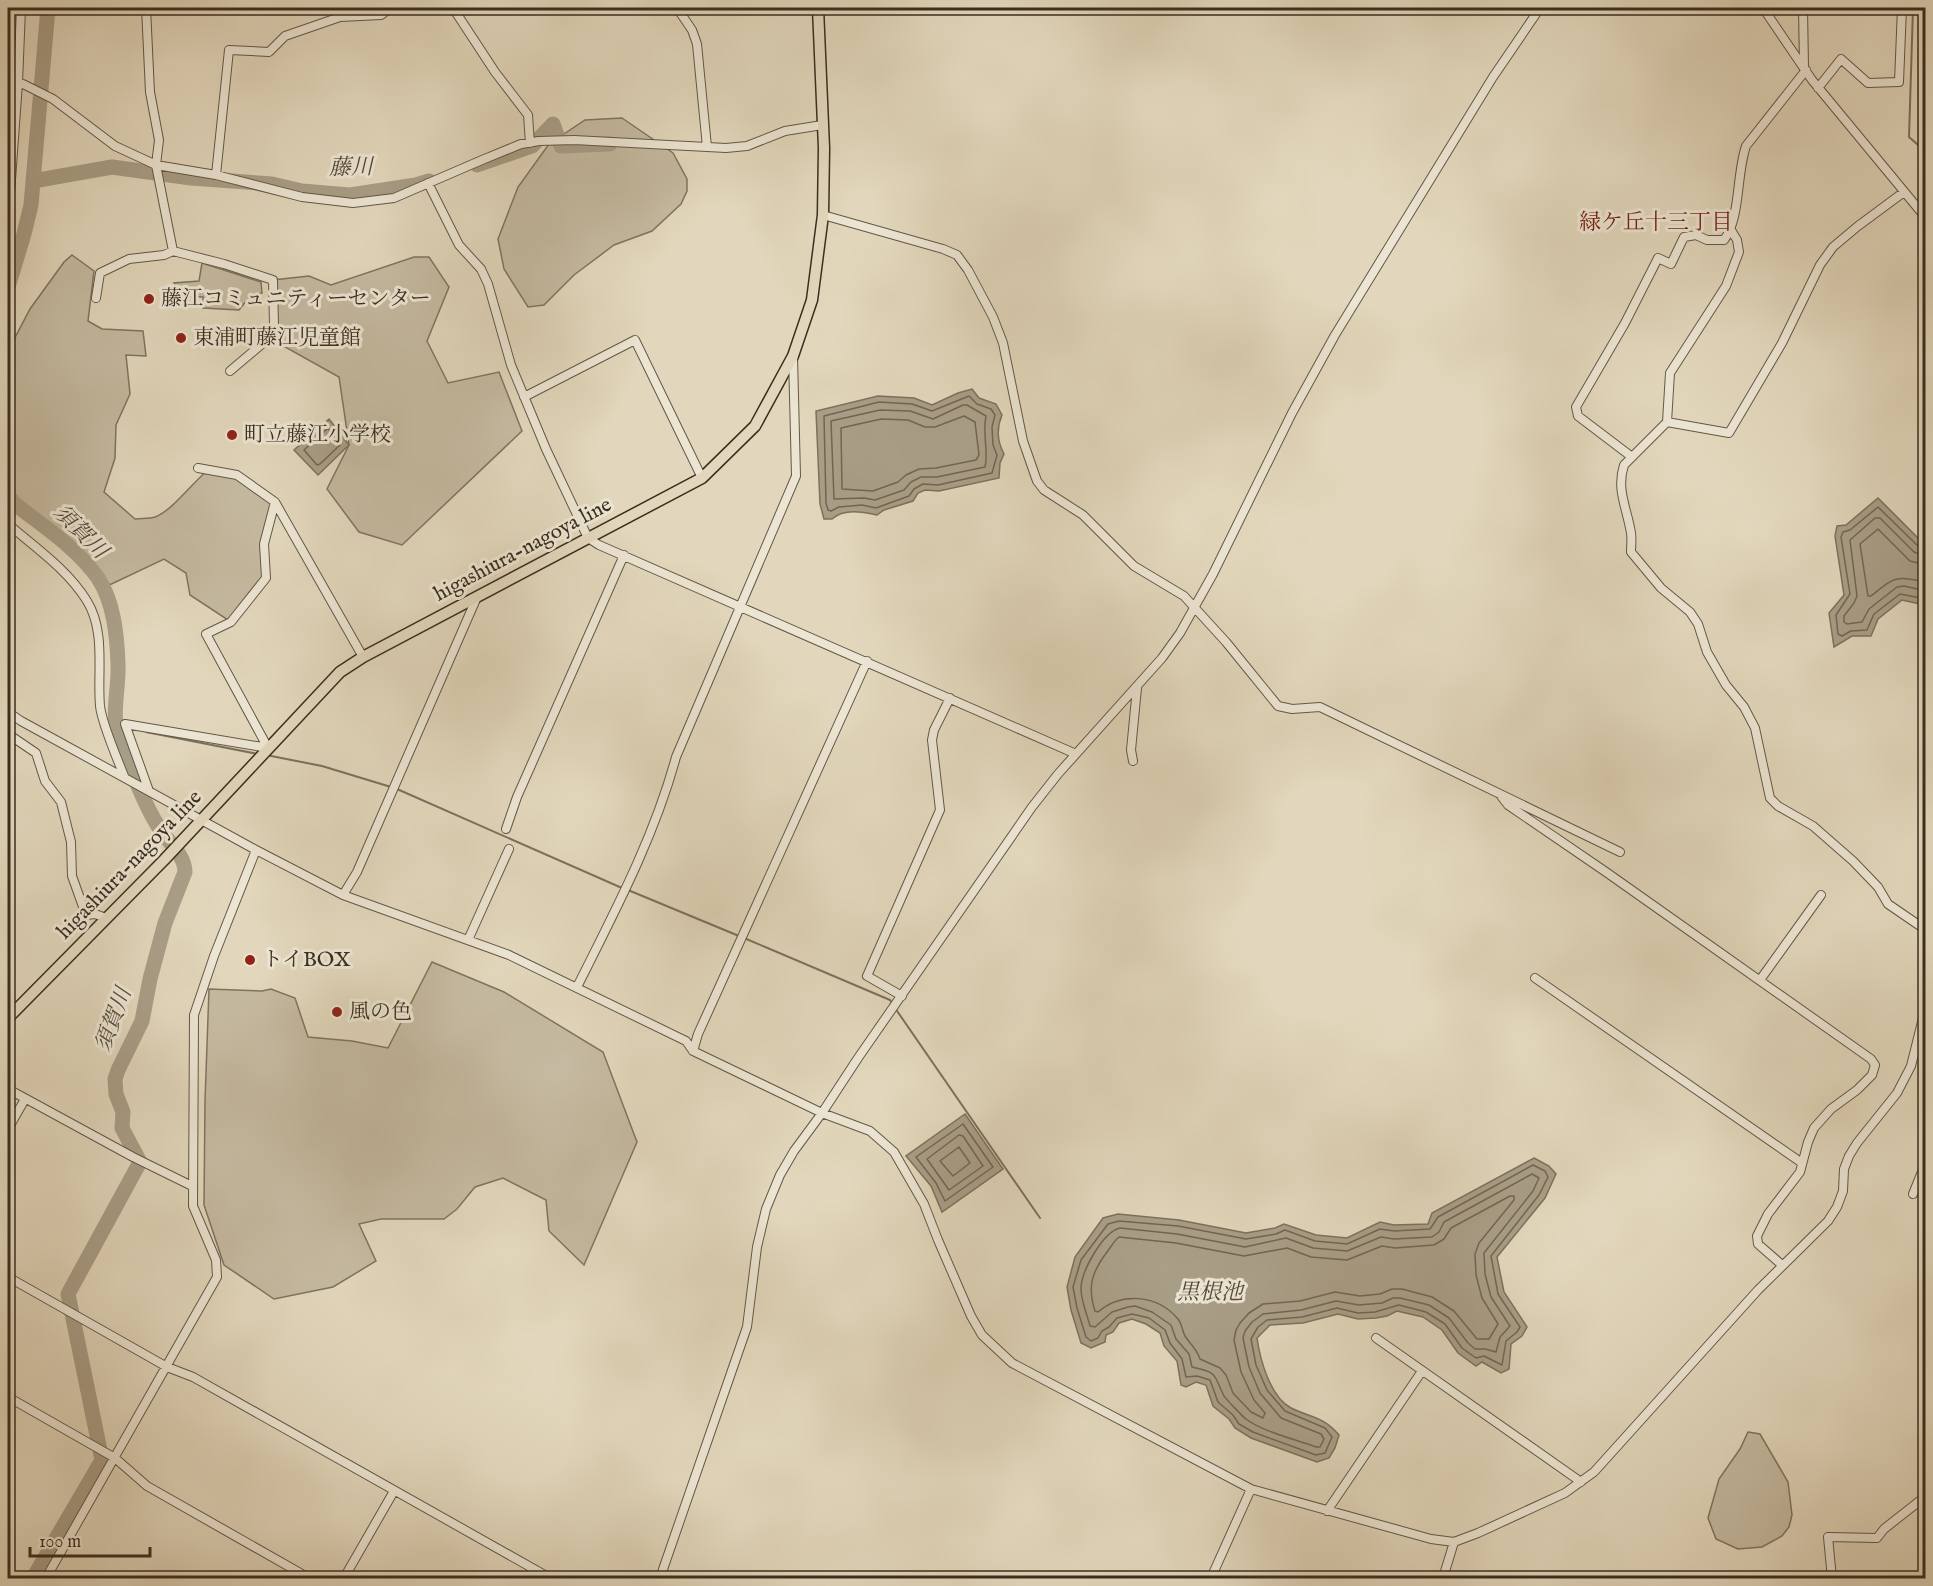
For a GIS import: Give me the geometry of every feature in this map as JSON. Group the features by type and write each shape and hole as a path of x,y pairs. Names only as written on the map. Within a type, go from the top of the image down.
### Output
{"main road":[{"name":"higashiura-nagoya line","path":"8,1018 164,860 340,672 363,657 702,478 755,426 793,356 812,300 823,215 824,148 818,8"}],"street":[{"path":"8,221 20,84 21,8"},
{"path":"146,8 150,92 159,140 156,165 172,251"},
{"path":"216,175 229,50 269,52 285,36 340,17 381,15 390,8"},
{"path":"453,8 495,72 528,115 530,143"},
{"path":"677,8 692,30 697,44 707,147"},
{"path":"660,1578 747,1327 757,1247 766,1209 780,1175 794,1151 1032,807 1162,658 1195,608 1292,413 1335,335 1497,70 1540,8"},
{"path":"1762,8 1818,87 1926,218"},
{"path":"1632,457 1578,416 1576,407 1625,323 1658,258 1671,264 1684,237 1696,235 1707,240 1724,240 1731,230 1741,160 1746,146 1805,69 1803,8"},
{"path":"1818,87 1841,59 1868,83 1899,82 1902,8"},
{"path":"8,85 20,84 53,99 115,146 156,165 216,175 302,197 353,203 394,198 492,156 530,143 574,140 726,148 747,146 785,131 822,126"},
{"path":"428,183 459,245 481,269 488,284 511,365 588,538 599,545 1076,754"},
{"path":"1667,422 1729,433 1782,343 1820,265 1833,247 1904,192"},
{"path":"823,215 944,249 957,255 968,270 987,306 1003,343 1023,441 1037,481 1044,490 1083,515 1134,566 1184,596 1278,706 1292,709 1320,707 1620,852"},
{"path":"1731,230 1737,240 1739,252 1726,286 1670,373 1667,422 1624,465 1620,482 1632,537 1631,552 1661,588 1690,612 1698,624 1707,652 1726,685 1744,707 1755,728 1770,798 1778,806 1813,826 1853,861 1878,887 1888,904 1926,930"},
{"path":"96,298 100,273 129,259 164,255 172,251 224,264 273,280 274,326 269,338 230,371"},
{"path":"524,397 635,340 702,478"},
{"path":"577,987 623,894 666,794 676,757 796,476 793,356"},
{"path":"198,468 237,475 275,502 363,657"},
{"path":"267,749 206,634 231,622 266,578 264,544 275,502"},
{"path":"8,524 54,563 74,583 89,603 97,629 100,660 100,708 124,777"},
{"path":"506,829 517,797 624,555"},
{"path":"343,895 357,872 477,597"},
{"path":"693,1051 698,1034 867,661"},
{"path":"1133,761 1131,750 1137,688"},
{"path":"900,999 867,976 940,810 932,740 934,730 950,698"},
{"path":"8,712 256,850 343,895 509,955 686,1041 693,1051 822,1113 870,1131 894,1152 924,1204 971,1316 982,1335 1021,1369 1251,1489 1431,1539 1454,1542 1478,1533 1565,1493 1581,1482 1610,1455 1782,1265 1828,1221 1843,1191 1844,1168 1849,1156 1897,1093 1911,1066 1926,1006"},
{"path":"150,791 125,724 267,749"},
{"path":"8,734 36,753 45,781 61,802 71,842 72,876 86,915 95,914 106,918"},
{"path":"1498,792 1508,805 1760,980 1871,1059 1875,1065 1872,1075 1857,1090 1831,1108 1814,1128 1800,1172 1768,1214 1757,1236 1758,1244 1782,1265"},
{"path":"468,940 508,849"},
{"path":"46,1578 218,1277 216,1260 193,1206 194,1015 214,956 256,850"},
{"path":"1760,980 1821,895"},
{"path":"8,933 8,940"},
{"path":"1535,978 1802,1163"},
{"path":"8,1089 133,1157 192,1186"},
{"path":"8,1129 25,1099"},
{"path":"1913,1194 1926,1162"},
{"path":"8,1277 167,1367 193,1377 550,1578"},
{"path":"1376,1338 1581,1482"},
{"path":"1327,1511 1422,1371"},
{"path":"8,1397 115,1458 147,1486 309,1578"},
{"path":"1211,1578 1251,1489"},
{"path":"344,1578 394,1491"},
{"path":"1832,1578 1828,1537 1877,1538 1884,1529 1926,1496"},
{"path":"1443,1578 1454,1542"}],"shaded area":[{"path":"622,118 673,153 687,179 687,191 681,204 652,231 614,245 574,275 544,305 528,307 504,269 498,239 518,187 549,144 585,120"},
{"path":"72,255 94,271 88,321 102,329 143,331 146,356 126,355 130,394 116,425 115,458 104,492 135,519 153,518 175,503 207,471 237,475 275,502 265,544 266,578 231,622 190,595 186,573 164,559 103,588 71,550 25,511 8,491 8,351 30,309 64,262"},
{"path":"414,257 429,257 449,287 427,341 448,383 499,372 522,431 402,545 359,532 327,489 349,445 339,377 269,338 274,326 273,280 309,276 331,285"},
{"path":"202,263 261,282 262,293 252,296 239,310 203,308 203,297 182,296 174,283 199,281"},
{"path":"432,962 504,992 603,1052 637,1142 584,1265 549,1231 546,1200 503,1178 475,1187 457,1209 444,1219 381,1219 359,1224 376,1261 333,1287 274,1299 224,1265 204,1205 209,989 262,991 271,989 295,998 308,1037 352,1041 388,1048"},
{"path":"1748,1432 1760,1434 1788,1482 1792,1515 1789,1527 1782,1536 1762,1547 1738,1549 1716,1539 1708,1518 1719,1479 1740,1449"}],"water":[{"path":"972,389 979,398 996,404 1002,415 998,435 1004,454 1000,463 999,478 939,491 925,490 918,493 913,501 884,510 877,515 848,512 832,519 824,519 820,504 816,411 878,396 914,398 932,405"},
{"path":"329,419 349,445 318,475 294,450"},
{"path":"1878,498 1925,545 1925,605 1902,600 1878,619 1871,636 1852,636 1834,647 1829,613 1844,595 1835,536 1837,526 1846,525"},
{"path":"965,1114 1003,1169 942,1212 931,1186 906,1156"},
{"name":"黒根池","path":"1534,1158 1549,1166 1556,1174 1545,1198 1497,1257 1504,1292 1527,1327 1522,1336 1511,1344 1509,1369 1501,1373 1482,1362 1476,1366 1458,1353 1442,1330 1423,1317 1397,1311 1376,1318 1358,1319 1338,1314 1303,1323 1270,1325 1257,1338 1267,1377 1277,1395 1291,1408 1328,1424 1339,1435 1329,1458 1317,1462 1251,1438 1235,1428 1229,1419 1213,1406 1206,1385 1196,1382 1186,1387 1181,1385 1177,1361 1164,1346 1160,1333 1146,1324 1132,1319 1119,1323 1113,1332 1106,1335 1105,1342 1091,1348 1081,1343 1067,1287 1075,1257 1103,1218 1118,1214 1179,1220 1246,1233 1275,1228 1284,1224 1316,1235 1347,1238 1380,1222 1394,1225 1428,1224 1432,1213"}],"waterway":[{"name":"須賀川","path":"8,287 31,205 48,8"},
{"path":"1913,8 1909,137 1926,152"},
{"name":"藤川","path":"477,165 532,146 553,124 561,146 610,144"},
{"name":"藤川","path":"33,181 112,167 191,178 272,184 302,191 350,195 429,181"},
{"name":"須賀川","path":"8,495 15,504 60,538 80,557 90,567 103,587 114,619 117,642 116,728 136,782 155,822 180,855 185,872 165,923 150,979 142,1021 115,1079 116,1094 123,1112 122,1128 140,1162 68,1294 102,1460 33,1578"},
{"path":"114,716 124,721"},
{"path":"146,732 258,754"},
{"path":"266,755 322,766 391,787"},
{"path":"397,789 622,888"},
{"path":"628,890 739,936"},
{"path":"744,938 890,1000 892,1003"},
{"path":"895,1008 1040,1218"}],"place":[{"name":"藤江コミュニティーセンター","path":"149,299"},
{"name":"東浦町藤江児童館","path":"181,338"},
{"name":"町立藤江小学校","path":"232,435"},
{"name":"トイBOX","path":"250,960"},
{"name":"風の色","path":"337,1012"}],"district":[{"name":"緑ケ丘十三丁目","path":"1656,223"}]}
